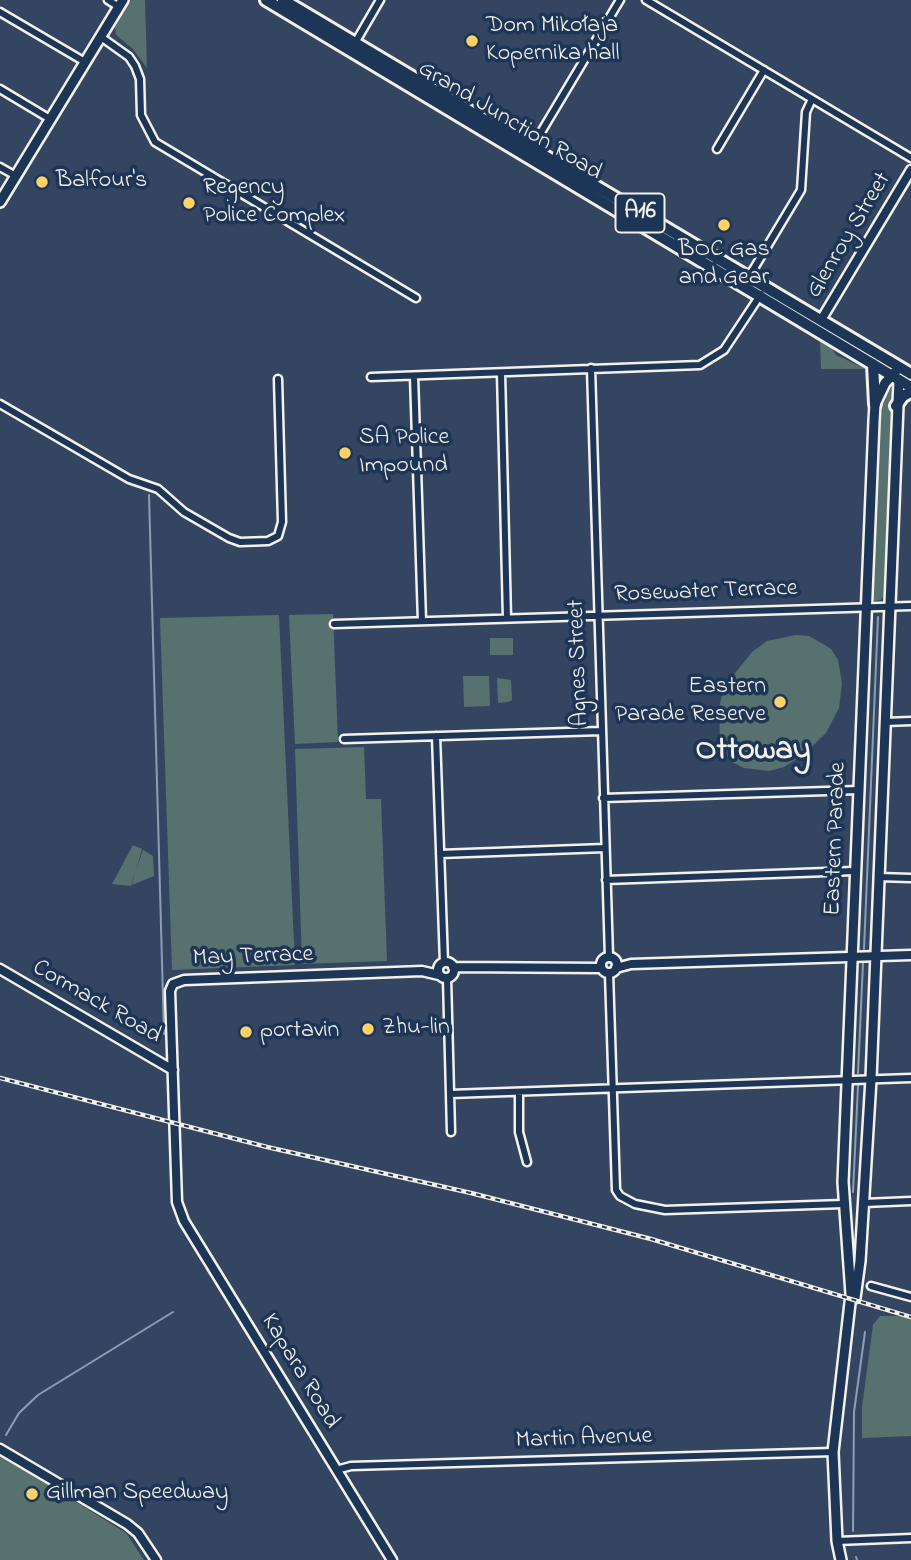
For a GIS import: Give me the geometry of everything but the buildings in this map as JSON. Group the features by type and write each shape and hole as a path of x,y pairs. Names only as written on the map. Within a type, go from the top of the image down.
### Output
{"highway":[{"name":"Grand Junction Road","path":"266,0 353,47"},
{"name":"Grand Junction Road","path":"283,0 353,47 746,282 873,364 896,374 911,374"},
{"name":"Grand Junction Road","path":"762,292 821,320 896,374 911,389"},
{"path":"873,364 875,404"},
{"path":"896,406 911,389"}],"main road":[{"path":"0,202 121,3"},
{"name":"Eastern Parade","path":"841,1560 837,1541 834,1452 849,1320 850,1249 843,1204 865,607 875,404 896,374"},
{"name":"Eastern Parade","path":"849,1320 858,1285 871,1079 873,956 885,722 896,374"},
{"path":"850,1249 856,1247 863,1227"}],"street":[{"path":"108,0 121,3"},
{"path":"353,47 380,0"},
{"path":"528,154 620,0"},
{"path":"646,0 911,158"},
{"path":"0,12 85,62"},
{"path":"101,37 129,57 135,66 140,79 144,124 163,148 416,298"},
{"path":"717,149 764,70"},
{"path":"0,89 50,119"},
{"path":"746,282 801,190 806,112 812,99"},
{"path":"0,167 16,176"},
{"name":"Glenroy Street","path":"821,320 911,170"},
{"path":"372,377 706,364 730,343 762,292"},
{"name":"Agnes Street","path":"591,368 613,1089"},
{"path":"501,373 507,618"},
{"path":"414,376 422,621"},
{"path":"0,404 129,479 158,489 184,512 235,541 268,541 278,536 282,522 278,379"},
{"name":"Rosewater Terrace","path":"334,624 911,606"},
{"path":"885,722 911,721"},
{"path":"344,739 601,731"},
{"path":"436,736 451,1132"},
{"path":"604,798 859,790"},
{"path":"440,854 605,848"},
{"path":"606,880 854,871"},
{"path":"878,877 911,878"},
{"name":"May Terrace","path":"173,1070 170,994 177,980 911,955"},
{"name":"Cormack Road","path":"0,969 173,1070"},
{"name":"Kapara Road","path":"173,1070 177,1202 184,1221 392,1560"},
{"path":"450,1094 911,1078"},
{"path":"613,1089 618,1193 635,1204 670,1209 843,1204"},
{"path":"519,1092 519,1132 527,1162"},
{"path":"864,1203 911,1202"},
{"path":"871,1286 911,1297"},
{"path":"0,1449 127,1524 138,1533 156,1560"},
{"name":"Martin Avenue","path":"336,1470 351,1466 834,1452"},
{"path":"837,1541 911,1538"}],"green space":[{"path":"131,0 145,0 147,68 133,49 116,35 115,27"},
{"path":"820,341 832,348 836,355 866,369 821,369"},
{"path":"890,385 893,399 885,594 881,600 874,601 871,597 877,454 883,396"},
{"path":"333,614 338,742 295,744 289,615"},
{"path":"279,615 295,965 172,970 160,618"},
{"name":"Eastern Parade Reserve","path":"796,635 809,636 823,644 831,649 838,660 842,683 839,708 826,733 803,755 784,767 769,771 744,768 730,761 720,743 719,708 724,687 752,652 767,641"},
{"path":"490,638 513,638 513,655 490,655"},
{"path":"463,676 489,676 490,706 464,707"},
{"path":"497,678 511,680 512,700 498,703"},
{"path":"364,747 366,799 381,799 387,961 302,964 295,749"},
{"path":"133,845 142,849 136,870 143,850 153,856 154,876 132,885 135,872 131,886 112,884"},
{"path":"880,1316 911,1316 911,1436 862,1438 862,1407 873,1325"},
{"name":"Gillman Speedway","path":"0,1455 126,1533 144,1560 0,1560"}],"waterway":[{"path":"149,495 164,1034"},
{"path":"864,949 878,617"},
{"path":"858,1073 863,963"},
{"path":"853,1192 858,1086"},
{"path":"6,1435 19,1413 38,1395 173,1312"},
{"path":"853,1531 854,1412 865,1332"}],"railway":[{"path":"0,1078 267,1147 471,1193 651,1239 911,1317"}],"place":[{"name":"Dom Mikołaja Kopernika hall","path":"472,41"},
{"name":"Balfour's","path":"42,182"},
{"name":"Regency Police Complex","path":"189,203"},
{"name":"BOC Gas and Gear","path":"724,225"},
{"name":"SA Police Impound","path":"345,453"},
{"name":"Eastern Parade Reserve","path":"780,702"},
{"name":"Zhu-lin","path":"368,1029"},
{"name":"portavin","path":"246,1032"},
{"name":"Gillman Speedway","path":"32,1494"}],"district":[{"name":"Ottoway","path":"753,753"}]}
